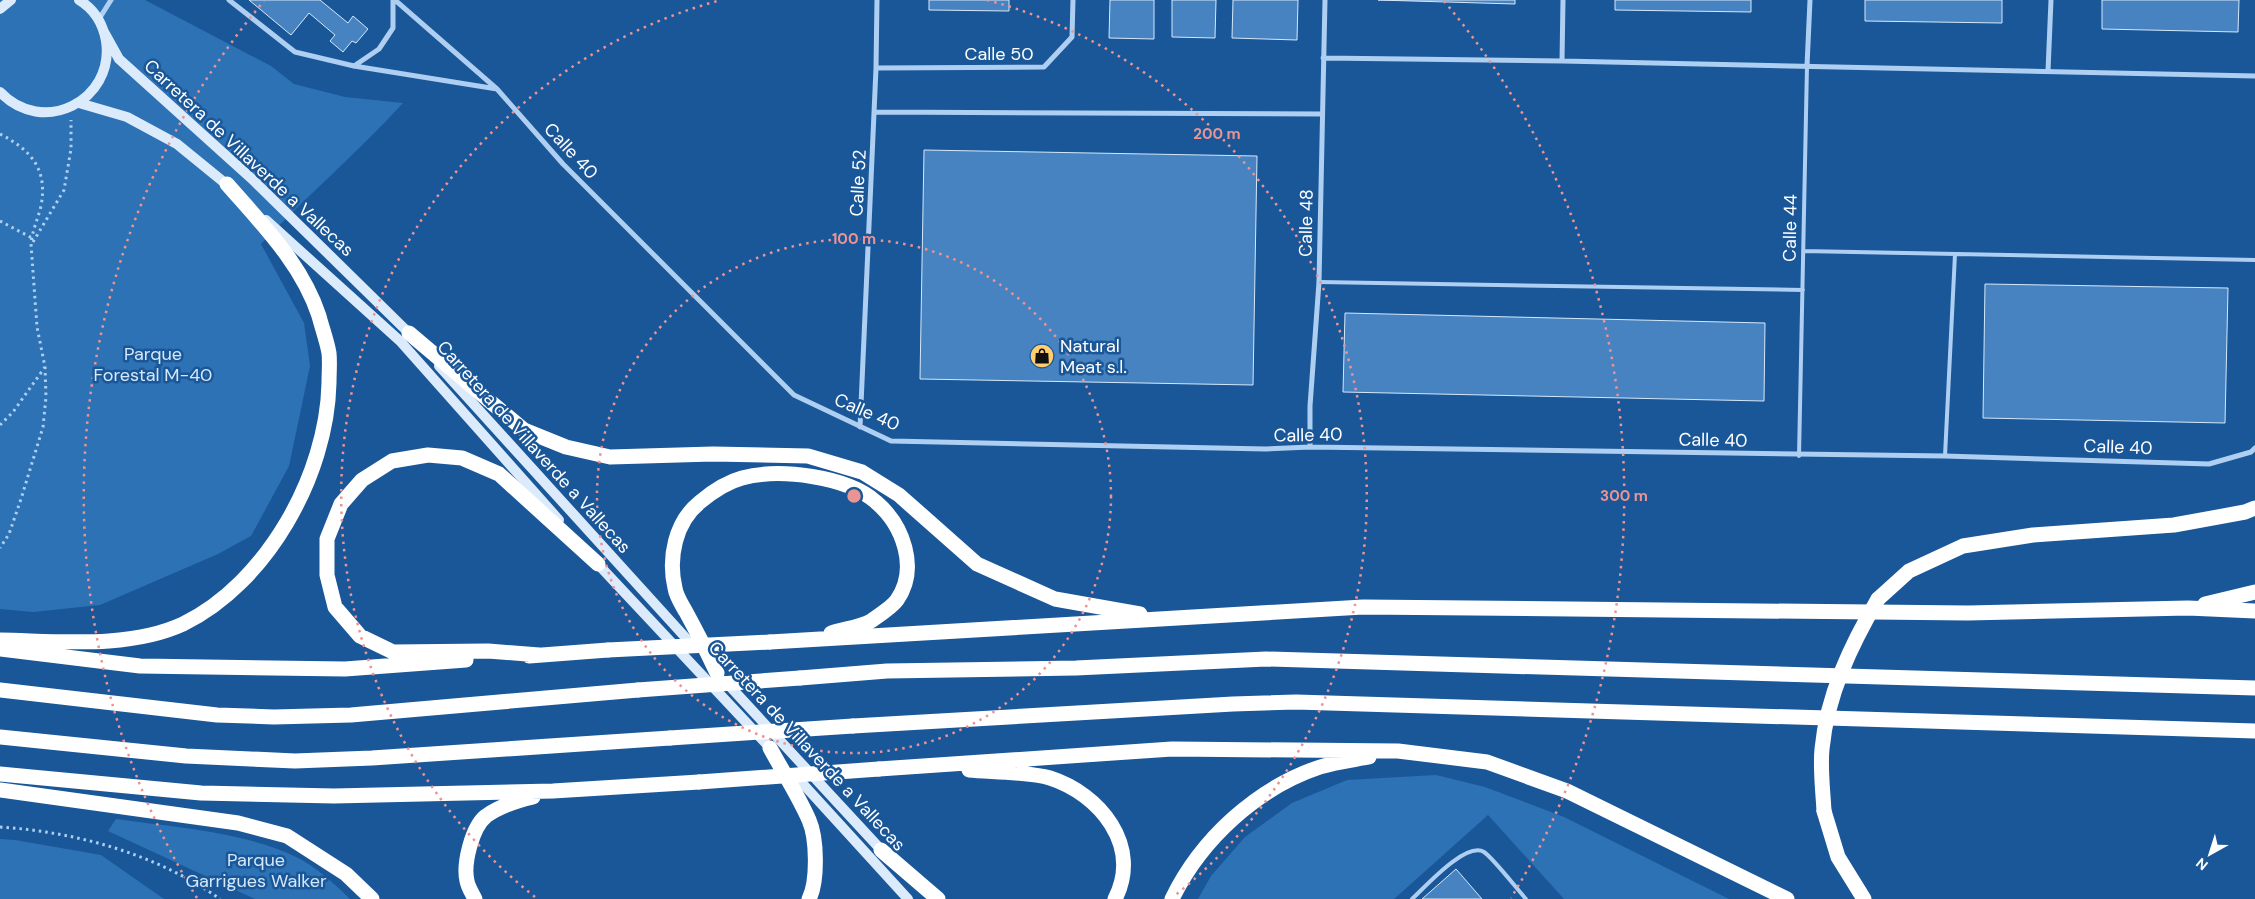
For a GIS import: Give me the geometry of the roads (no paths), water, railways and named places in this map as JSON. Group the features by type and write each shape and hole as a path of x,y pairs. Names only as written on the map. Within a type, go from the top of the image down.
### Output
{"highway":[{"path":"0,640 93,642 143,636 182,624 221,601 253,570 282,531 303,490 321,443 328,401 329,354 318,315 300,274 265,227 227,184"},
{"path":"409,333 524,430 566,447 610,457 713,454 808,456 862,472 899,495 977,564 1055,599 1163,618"},
{"path":"539,655 488,650 393,652 360,636 335,607 327,575 327,539 341,504 362,480 392,461 428,454 462,458 499,474 598,564"},
{"path":"717,673 675,590 672,562 678,530 693,508 712,492 741,478 772,473 808,475 846,485 876,501 894,524 905,547 909,573 897,600 869,622 804,641"},
{"path":"1864,899 1838,857 1824,811 1822,750 1831,699 1856,637 1878,599 1909,571 1964,546 2033,535 2174,525 2245,512 2255,508"},
{"path":"2188,608 2255,592"},
{"path":"0,649 140,666 345,668 608,650 804,641 1363,607 1968,613 2188,608 2255,611"},
{"path":"0,690 217,715 274,717 351,715 887,671 1076,668 1266,659 2255,688"},
{"path":"0,737 186,756 294,760 372,758 853,726 1223,704 1296,702 2255,731"},
{"path":"770,748 810,821 815,859 814,890 809,899"},
{"path":"0,774 201,793 334,796 553,792 1172,749 1398,751 1487,762 1567,791 1787,899"},
{"path":"1172,899 1180,882 1209,843 1241,810 1276,787 1320,767 1398,751"},
{"path":"926,765 1048,777 1075,788 1098,808 1116,830 1124,858 1120,888 1115,899"},
{"path":"0,790 238,823 287,836 346,874 372,899"},
{"path":"475,899 467,881 466,856 484,817 498,808 517,801 553,792"},
{"path":"881,850 938,899"}],"main road":[{"path":"0,9 11,0"},
{"path":"0,92 7,99 23,108 40,112 61,111 75,104 94,89 104,72 107,52 104,32 99,19 86,4 79,0"},
{"name":"Carretera de Villaverde a Vallecas","path":"104,32 119,59 252,179 409,333 717,673 926,899"},
{"name":"Carretera de Villaverde a Vallecas","path":"75,104 127,117 176,144 227,184 400,342 598,564 908,899"}],"street":[{"path":"99,19 111,0"},
{"path":"229,0 295,52 354,66 497,89"},
{"path":"354,66 379,49 392,28 394,0"},
{"name":"Calle 40","path":"394,0 497,89 563,164 794,395 891,441 1265,449 1310,447 1799,456 1945,456 2209,464 2251,452 2255,448"},
{"name":"Calle 52","path":"860,427 875,112 877,0"},
{"name":"Calle 50","path":"876,68 1044,67 1072,37 1073,0"},
{"name":"Calle 48","path":"1310,447 1310,406 1319,282 1325,0"},
{"path":"1562,61 1563,0"},
{"name":"Calle 44","path":"1807,66 1810,0"},
{"path":"2048,71 2051,0"},
{"path":"1323,58 1562,61 2255,76"},
{"path":"875,112 1322,114"}],"lane":[{"name":"Calle 44","path":"1799,456 1807,66"},
{"path":"1804,251 2255,260"},
{"path":"1945,456 1955,254"},
{"path":"1319,282 1803,290"},
{"path":"1412,899 1460,856 1471,850 1483,852 1526,899"}],"place":[{"name":"Natural Meat s.l.","path":"1042,356"}],"park label":[{"name":"Parque Forestal M-40","path":"153,364"},
{"name":"Parque Garrigues Walker","path":"256,870"}]}
